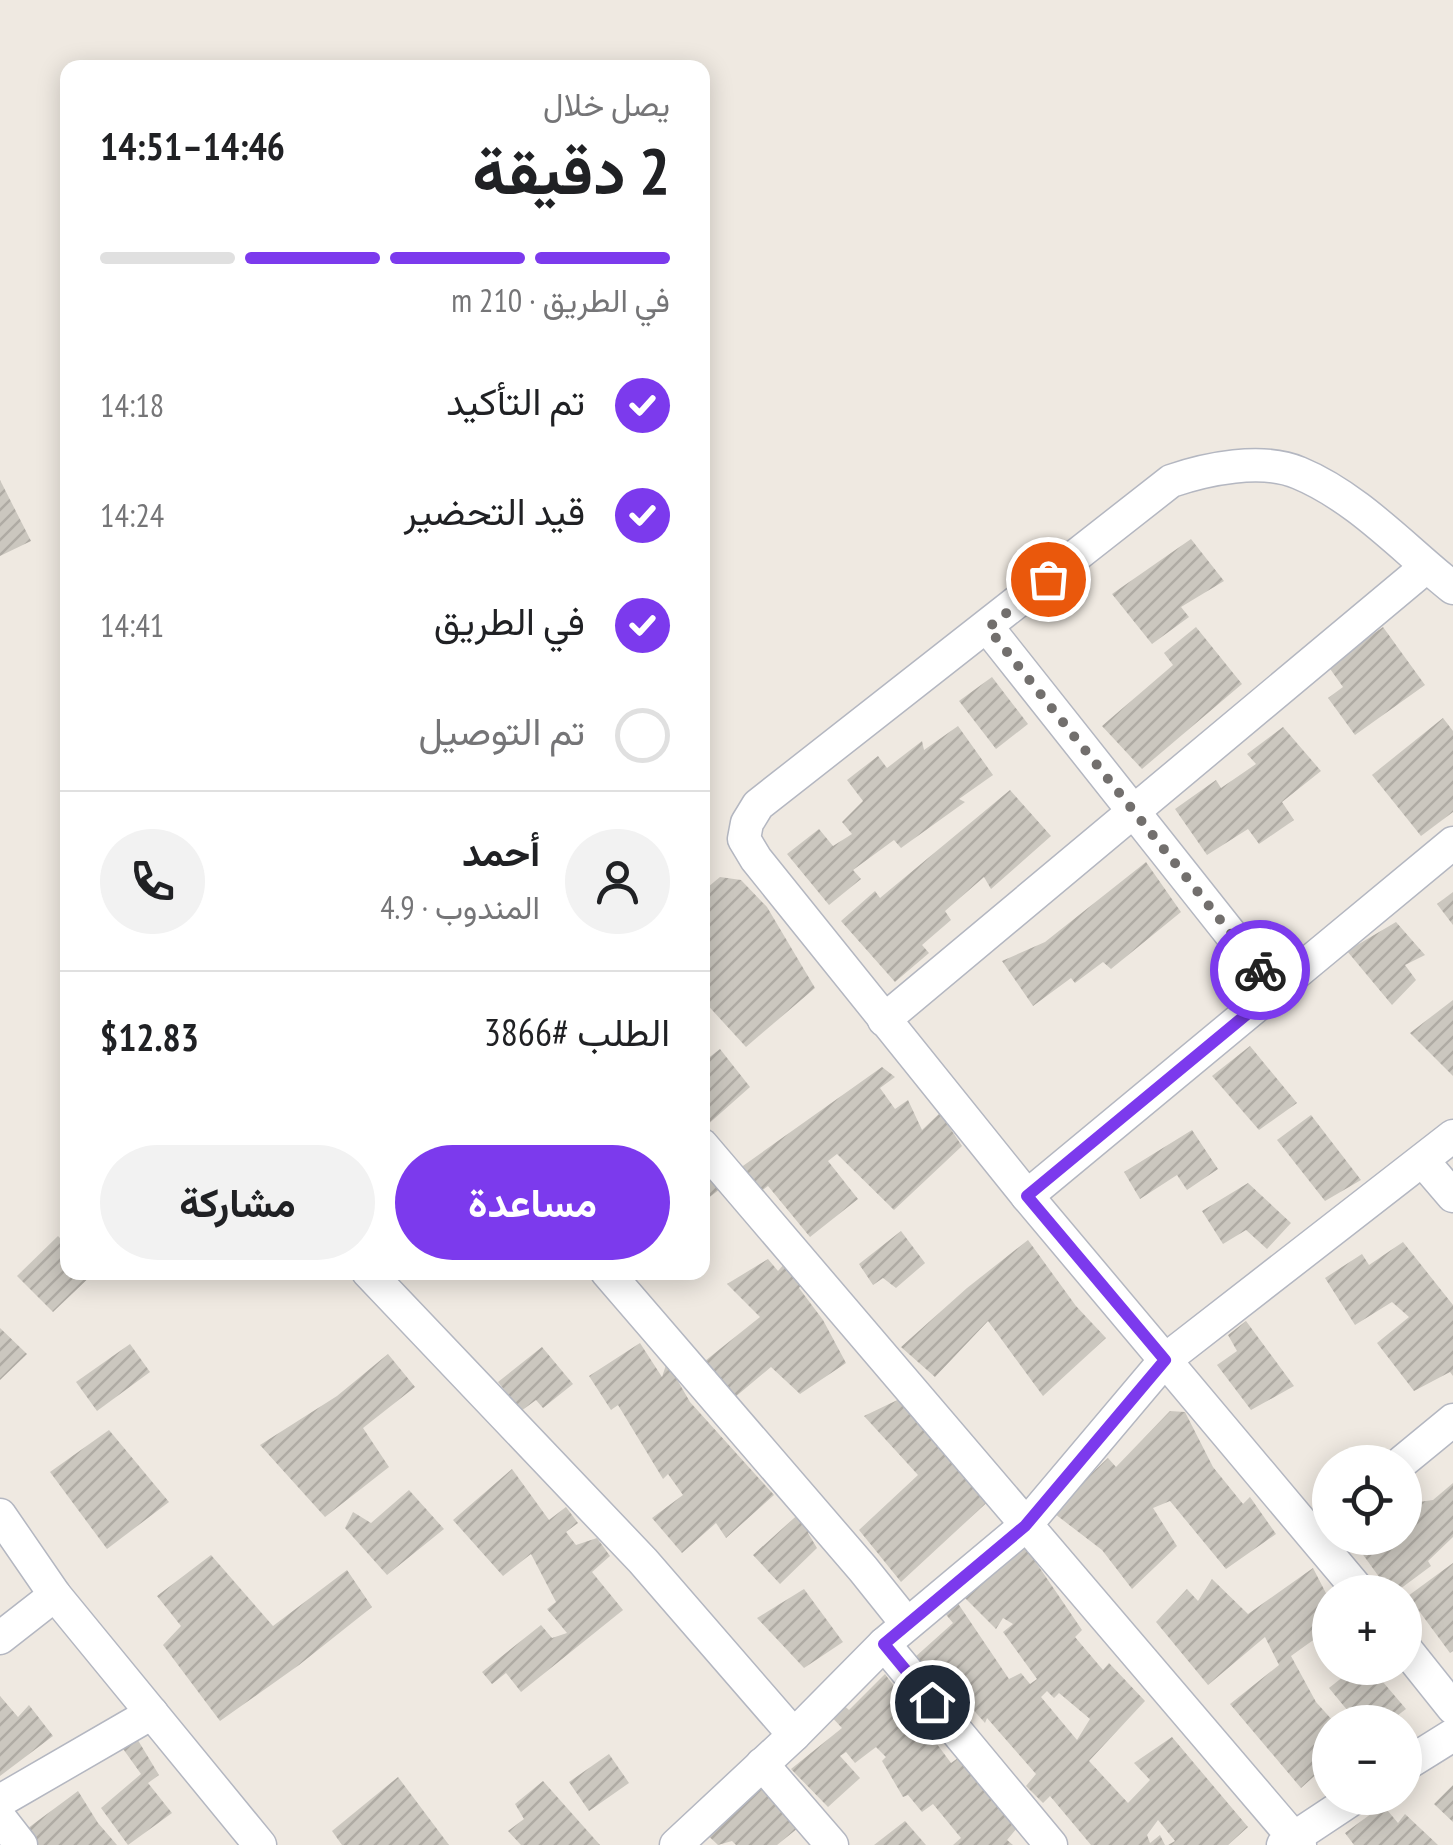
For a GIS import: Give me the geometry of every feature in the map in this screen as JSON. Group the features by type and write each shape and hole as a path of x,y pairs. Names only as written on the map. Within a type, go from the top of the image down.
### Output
{"street":[{"path":"1312,1518 1165,1360 1027,1196 756,859 744,839 746,822 758,805 1171,481 1208,468 1243,466 1296,471 1340,495 1453,588"},
{"path":"884,1020 1426,567"},
{"path":"988,628 1276,990"},
{"path":"1027,1196 1453,842"},
{"path":"676,1845 896,1634 1025,1526 1165,1360 1453,1136"},
{"path":"710,1154 1292,1842 1330,1815"},
{"path":"1423,1162 1453,1196"},
{"path":"376,1280 643,1561 794,1735"},
{"path":"613,1280 851,1555 896,1634 1051,1845"},
{"path":"1422,1446 1453,1420"},
{"path":"0,1515 55,1595 260,1845"},
{"path":"0,1638 55,1595"},
{"path":"1422,1669 1453,1708"},
{"path":"0,1801 152,1712"},
{"path":"1422,1755 1453,1736"},
{"path":"762,1764 832,1845"},
{"path":"0,1818 22,1845"}],"building":[{"path":"0,480 31,541 0,556"},
{"path":"1191,539 1224,581 1181,607 1189,617 1152,644 1112,594"},
{"path":"1196,627 1242,684 1142,769 1102,726 1173,665 1164,653"},
{"path":"1383,627 1425,685 1355,735 1328,698 1343,687 1328,666"},
{"path":"992,677 1028,724 996,749 959,701"},
{"path":"1443,718 1453,731 1453,812 1421,836 1372,775"},
{"path":"958,726 993,775 959,799 965,802 901,848 894,840 853,870 861,879 829,905 787,854 819,829 833,846 852,834 842,822 863,801 847,780 878,756 887,768 922,741 924,750"},
{"path":"1283,727 1321,771 1282,802 1294,820 1259,844 1248,829 1207,855 1175,809 1216,780 1221,788 1256,764 1247,754"},
{"path":"1010,790 1051,836 991,889 984,877 945,911 951,920 922,945 929,953 895,982 841,921 875,891 880,898"},
{"path":"1146,862 1181,912 1111,969 1103,962 1075,983 1071,978 1033,1006 1002,961 1045,942"},
{"path":"720,877 741,880 767,907 815,988 746,1047 710,1008 710,885"},
{"path":"1453,892 1453,925 1437,904"},
{"path":"1396,922 1425,955 1405,965 1416,980 1392,1005 1347,951"},
{"path":"1453,1000 1453,1076 1410,1033"},
{"path":"1250,1046 1297,1103 1259,1130 1212,1076"},
{"path":"720,1049 750,1087 710,1123 710,1057"},
{"path":"882,1067 895,1077 880,1088 895,1109 908,1100 922,1130 940,1113 962,1146 894,1210 837,1154 828,1161 858,1199 810,1237 768,1186 760,1192 740,1168"},
{"path":"1311,1115 1361,1180 1325,1201 1277,1140"},
{"path":"1192,1130 1218,1169 1187,1190 1177,1175 1140,1199 1124,1172"},
{"path":"710,1169 724,1186 710,1197"},
{"path":"1248,1183 1291,1223 1267,1249 1246,1230 1223,1244 1202,1211"},
{"path":"901,1231 925,1263 896,1288 883,1278 873,1285 859,1264"},
{"path":"58,1236 60,1280 87,1280 53,1312 17,1276"},
{"path":"1028,1240 1076,1306 1106,1338 1043,1396 988,1321 935,1377 901,1347 967,1288"},
{"path":"1403,1242 1453,1305 1453,1376 1450,1372 1414,1391 1377,1343 1409,1317 1392,1302 1355,1325 1325,1278 1362,1254 1369,1265"},
{"path":"768,1259 778,1271 786,1262 803,1283 799,1288 823,1320 846,1363 800,1394 771,1367 734,1398 705,1361 760,1317 727,1284"},
{"path":"1246,1321 1294,1386 1251,1410 1217,1365 1237,1351 1228,1335"},
{"path":"0,1328 27,1354 0,1380"},
{"path":"640,1343 662,1377 667,1362 690,1402 774,1495 726,1538 716,1523 682,1553 652,1518 683,1495 668,1474 663,1479 618,1405 611,1410 589,1376"},
{"path":"130,1344 150,1372 97,1411 76,1382"},
{"path":"542,1347 573,1384 543,1408 536,1400 521,1411 498,1382"},
{"path":"388,1354 415,1387 363,1428 389,1467 325,1517 260,1445 337,1396"},
{"path":"910,1394 995,1495 901,1582 859,1530 918,1475 864,1416"},
{"path":"1170,1411 1185,1412 1213,1467 1243,1504 1250,1497 1276,1534 1226,1569 1170,1501 1153,1508 1177,1546 1132,1589 1102,1550 1051,1511 1108,1458 1116,1467"},
{"path":"109,1430 169,1502 107,1549 50,1472"},
{"path":"512,1469 549,1520 566,1507 578,1523 566,1532 576,1545 597,1538 610,1556 592,1572 623,1610 521,1692 506,1673 492,1684 482,1672 541,1625 552,1638 567,1633 547,1609 556,1602 531,1554 503,1576 453,1520"},
{"path":"1453,1483 1453,1537 1428,1561 1431,1566 1419,1575 1378,1575 1363,1555 1422,1555 1422,1502 1433,1500"},
{"path":"409,1490 444,1529 387,1575 345,1528 353,1512 371,1523"},
{"path":"802,1511 815,1527 808,1533 817,1548 780,1584 753,1555"},
{"path":"1018,1536 1082,1630 1075,1637 1103,1670 1109,1663 1145,1701 1089,1761 1128,1803 1150,1780 1134,1763 1172,1737 1248,1827 1228,1845 1168,1845 1175,1841 1158,1820 1147,1835 1150,1843 1160,1835 1165,1845 1091,1845 1050,1796 1043,1803 1026,1786 1036,1774 987,1718 985,1723 969,1705 955,1713 945,1699 959,1688 914,1658 953,1623 943,1611 957,1602 1009,1679 1021,1673 1030,1684 1037,1679 1003,1632 1013,1624 1003,1618 996,1629 963,1596","holes":["1047,1691 1054,1698 1059,1693 1090,1719 1077,1740 1041,1697"]},
{"path":"211,1555 273,1626 347,1570 372,1607 220,1721 163,1645 181,1626 157,1596"},
{"path":"1453,1563 1450,1653 1422,1615 1422,1586"},
{"path":"1313,1568 1317,1575 1312,1575 1312,1641 1291,1656 1319,1705 1312,1705 1312,1778 1301,1788 1230,1704 1279,1665 1265,1637 1208,1685 1156,1622 1187,1589 1198,1601 1212,1579 1248,1614"},
{"path":"804,1589 843,1642 804,1668 757,1618"},
{"path":"885,1674 951,1763 958,1758 1017,1828 1007,1840 1013,1845 953,1845 961,1838 933,1804 922,1812 908,1795 903,1797 882,1761 886,1757 876,1747 855,1763 846,1752 840,1756 860,1778 828,1807 791,1769 842,1728 827,1712 840,1702 849,1710"},
{"path":"1386,1685 1403,1705 1343,1705 1329,1688"},
{"path":"0,1696 18,1717 29,1705 53,1736 0,1776"},
{"path":"136,1737 159,1775 148,1783 172,1813 128,1845 101,1808 141,1774 121,1746"},
{"path":"609,1754 629,1783 589,1811 569,1782"},
{"path":"398,1777 449,1845 342,1845 332,1831"},
{"path":"760,1780 798,1828 777,1845 736,1845 732,1841 718,1845 700,1828"},
{"path":"543,1781 600,1845 521,1845 508,1831 524,1819 515,1804"},
{"path":"1453,1785 1453,1822 1434,1804"},
{"path":"78,1791 117,1845 29,1845 20,1834"},
{"path":"1369,1815 1391,1815 1398,1823 1406,1815 1438,1845 1354,1845 1345,1833"},
{"path":"905,1821 926,1845 874,1845"}],"way so far":[{"path":"1048,579 988,628 1260,970"}],"route":[{"path":"932,1702 884,1644 1025,1526 1165,1360 1027,1196 1276,990 1260,970"}]}
